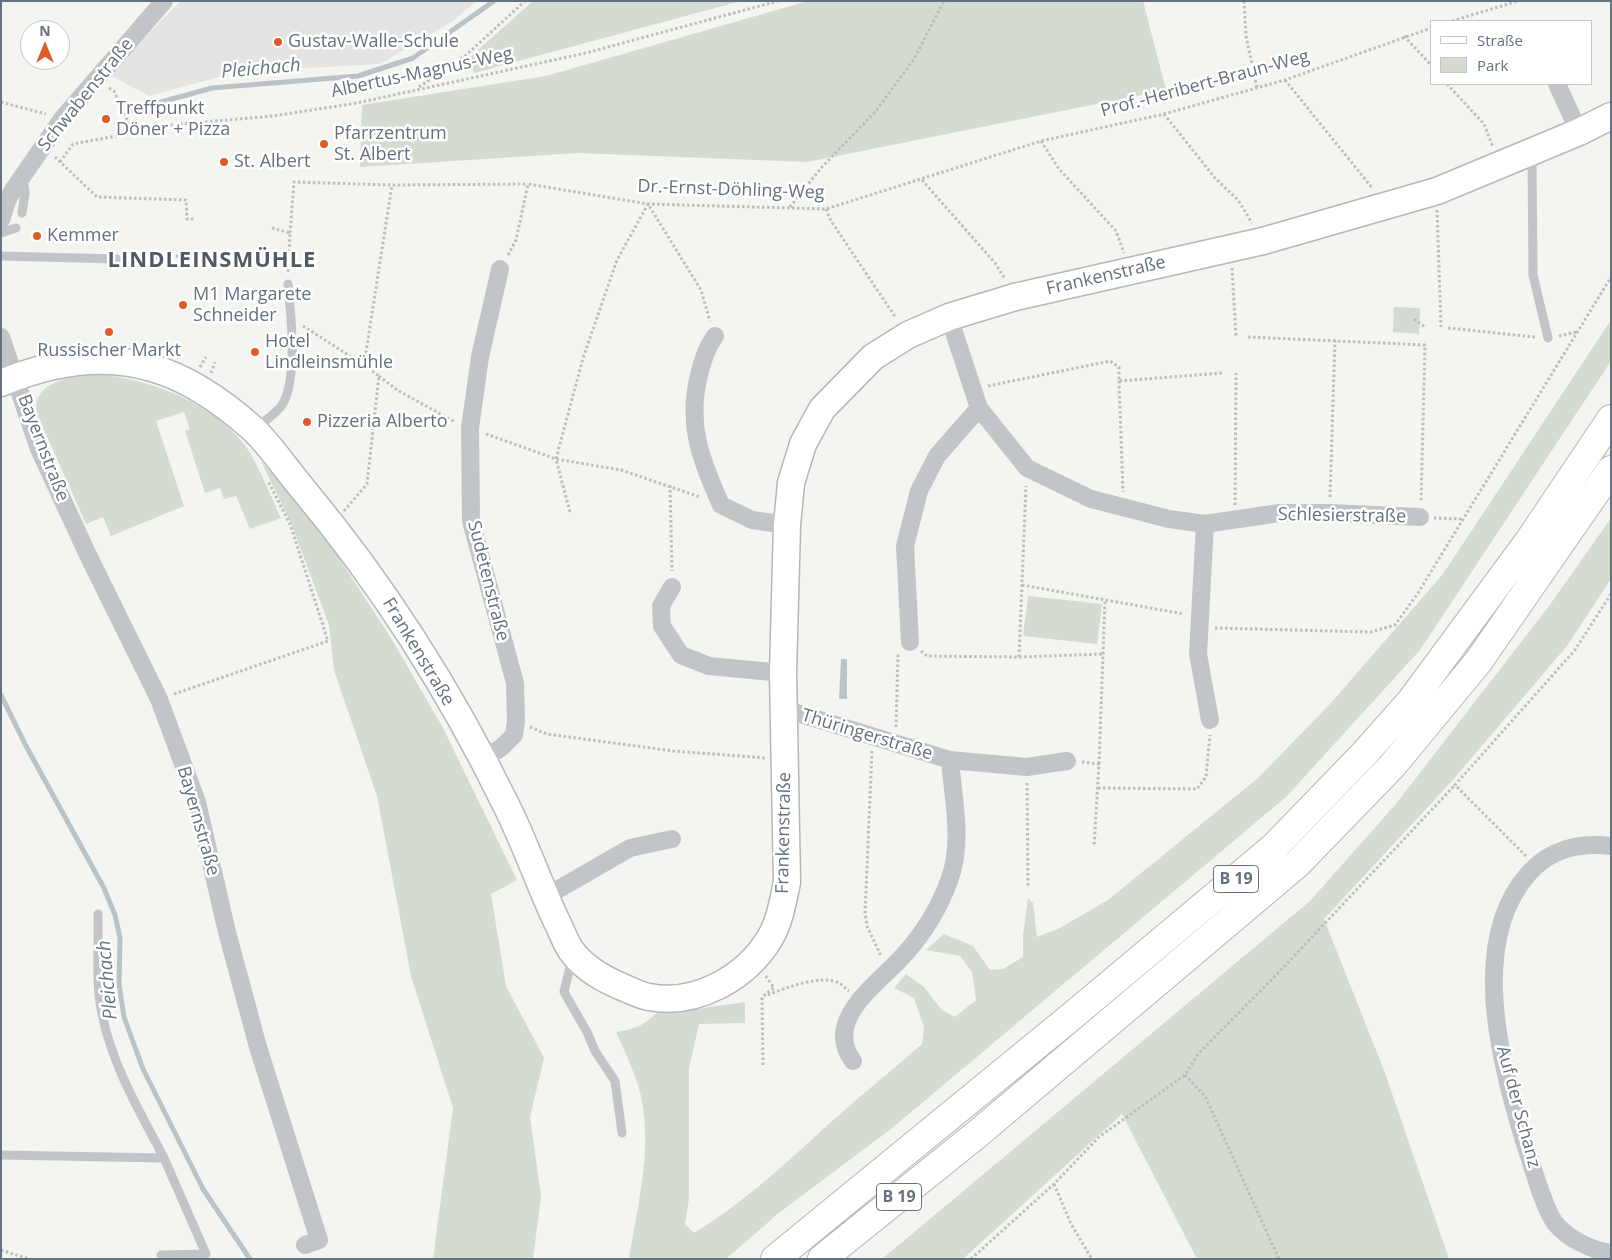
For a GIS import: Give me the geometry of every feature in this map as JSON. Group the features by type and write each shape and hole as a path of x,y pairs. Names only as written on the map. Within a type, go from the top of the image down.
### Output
{"highway":[{"name":"B 19","path":"775,1259 1072,1016 1274,847 1364,754 1411,700 1528,541 1611,418"},
{"name":"B 19","path":"822,1259 976,1135 1297,864 1392,766 1478,662 1611,470"}],"street":[{"name":"Schwabenstraße","path":"9,224 7,202 62,118 164,1"},
{"path":"1557,85 1579,132"},
{"name":"Frankenstraße","path":"8,380 77,361 108,360 152,368 190,384 254,430 333,525 388,599 484,759 510,814 545,897 573,953 603,980 648,997 674,999 700,994 739,974 754,960 771,937 782,909 787,882 783,673 786,526 791,482 803,444 822,409 873,357 908,335 949,317 1015,297 1264,241 1437,191 1579,132 1611,116"},
{"name":"Sudetenstraße","path":"484,759 502,747 514,735 515,683 471,521 470,428 480,357 500,269"},
{"name":"Schlesierstraße","path":"949,317 979,408 1027,468 1091,500 1169,519 1205,524 1235,522 1279,513 1420,517"},
{"path":"715,336 707,347 697,383 693,421 703,463 721,505 752,520 786,526"},
{"path":"1,337 8,380"},
{"name":"Bayernstraße","path":"8,380 87,553 159,700 197,802 227,932 258,1046 319,1240 305,1245"},
{"path":"910,642 905,546 919,491 937,456 979,408"},
{"path":"1205,524 1198,654 1210,720"},
{"path":"672,587 661,606 662,626 681,655 709,666 783,673"},
{"name":"Thüringerstraße","path":"784,709 895,745 950,760 1027,767 1067,761"},
{"name":"Thüringerstraße","path":"853,1061 845,1050 844,1029 859,1000 904,955 937,912 951,875 956,844 950,760"},
{"path":"545,897 630,848 672,839"},
{"name":"Auf der Schanz","path":"1611,846 1592,843 1560,849 1535,865 1519,883 1505,909 1496,939 1493,988 1504,1064 1531,1163 1555,1222 1576,1240 1611,1253"}],"lane":[{"path":"1532,152 1532,275 1548,338"},
{"path":"22,213 25,193 23,176"},
{"path":"1,233 9,224"},
{"path":"1,256 117,259"},
{"path":"254,430 281,407 290,390 292,319 288,284"},
{"path":"98,914 98,986 106,1029 125,1082 164,1158 206,1254 161,1255"},
{"path":"573,953 564,992 587,1032 595,1051 615,1081 622,1133"},
{"path":"1,1155 164,1158"}],"path":[{"path":"417,88 465,56 525,1"},
{"name":"Albertus-Magnus-Weg","path":"60,162 73,144 169,125 273,116 357,103 417,88 586,53 778,1"},
{"path":"789,208 822,168 875,112 914,59 944,1"},
{"path":"1244,1 1246,36 1257,88"},
{"path":"1455,20 1518,1"},
{"name":"Prof.-Heribert-Braun-Weg","path":"1041,140 1164,114 1285,80 1430,28"},
{"path":"1404,36 1430,65"},
{"path":"96,80 114,91 133,133"},
{"path":"1285,80 1387,207"},
{"path":"1448,85 1484,124 1500,165"},
{"path":"1,102 62,118"},
{"path":"1164,114 1216,178 1238,200 1264,241"},
{"path":"1041,140 1059,169 1116,231 1129,271"},
{"name":"Dr.-Ernst-Döhling-Weg","path":"290,233 294,182 392,185 528,184 648,204 826,209 922,180 1041,140"},
{"path":"44,146 97,198 186,200 187,219 194,219"},
{"path":"922,180 995,263 1015,297"},
{"path":"516,240 528,184"},
{"path":"364,365 392,185"},
{"path":"1437,191 1441,327"},
{"path":"570,512 556,459 584,358 617,260 648,204 701,290 715,336"},
{"path":"826,209 831,221 908,335"},
{"path":"272,228 290,233 288,284"},
{"path":"1231,248 1236,337"},
{"path":"151,260 170,256 194,257"},
{"path":"1022,585 1105,600 1200,622 1371,632 1395,624 1418,593 1461,519 1611,277"},
{"path":"1414,318 1425,327"},
{"path":"292,319 364,365 397,390 449,420 556,459 621,470 645,480 670,485 721,505"},
{"path":"1448,328 1548,338 1578,332"},
{"path":"1248,336 1425,344 1420,517 1461,519"},
{"path":"1330,513 1335,340"},
{"path":"991,385 1110,361 1118,367 1124,508"},
{"path":"1119,380 1223,373"},
{"path":"1235,522 1236,373"},
{"path":"333,525 367,484 379,376"},
{"path":"1019,657 1027,468"},
{"path":"159,700 328,641 290,524 265,474"},
{"path":"670,485 672,587"},
{"path":"971,1259 1054,1184 1099,1137 1186,1075 1198,1054 1280,971 1454,784 1575,650 1611,594"},
{"path":"1094,847 1105,600"},
{"path":"895,745 898,654 910,642 928,656 1019,657 1104,654"},
{"path":"1098,788 1197,789 1206,777 1210,720"},
{"path":"547,734 673,751 739,757"},
{"path":"873,738 864,913 867,926 878,951"},
{"path":"1067,761 1099,764"},
{"path":"1027,767 1028,888"},
{"path":"1454,784 1535,865"},
{"path":"762,997 791,986 820,981 839,983 859,1000"},
{"path":"762,997 774,988"},
{"path":"762,997 764,1065"},
{"path":"1186,1075 1204,1096 1279,1259"},
{"path":"1054,1184 1071,1224 1092,1259"},
{"path":"1,1250 29,1259"}],"shaded area":[{"name":"Gustav-Walle-Schule","path":"181,1 476,1 453,21 380,64 237,72 149,96 108,74"},
{"path":"841,659 847,659 847,699 839,699"}],"green space":[{"path":"533,1 741,1 474,73 469,58"},
{"path":"808,1 1143,1 1166,90 807,162 578,153 360,167 362,105 546,76"},
{"path":"1394,307 1420,308 1419,334 1393,332"},
{"path":"1611,320 1611,361 1420,650 1286,797 891,1129 780,1212 726,1259 629,1259 643,1172 645,1128 643,1106 638,1085 616,1032 640,1026 659,1010 690,1010 745,1002 745,1023 699,1024 689,1068 689,1198 685,1224 694,1233 731,1208 765,1181 922,1044 924,1027 914,998 894,988 906,974 924,987 942,1010 955,1017 976,1000 972,972 960,956 926,950 944,934 973,946 990,970 1003,969 1023,957 1023,935 1028,898 1033,903 1037,937 1060,928 1108,900 1258,778 1330,704 1443,574"},
{"path":"93,374 133,380 172,392 207,411 223,423 244,444 262,475 281,518 250,529 236,496 224,499 220,488 205,493 185,431 190,429 184,412 156,421 184,506 111,536 103,517 86,524 38,416 37,405 39,396 54,383 63,379"},
{"path":"261,461 309,512 391,638 443,728 517,880 491,894 506,986 544,1058 530,1117 541,1196 533,1259 433,1259 453,1108 411,976 377,796 334,670 329,625 291,523"},
{"path":"1611,518 1611,579 1567,646 1451,782 1324,919 1385,1073 1449,1259 1197,1259 1122,1114 963,1259 882,1259 1310,901 1395,805 1549,606"},
{"path":"1028,596 1102,604 1097,644 1023,636"}],"waterway":[{"name":"Pleichach","path":"132,110 212,88 358,76 413,58 494,1"},
{"name":"Pleichach","path":"1,695 26,746 104,888 115,915 120,938 119,984 124,1017 143,1069 203,1189 250,1259"}],"place":[{"name":"Gustav-Walle-Schule","path":"278,42"},
{"name":"Treffpunkt Döner + Pizza","path":"106,119"},
{"name":"Pfarrzentrum St. Albert","path":"324,144"},
{"name":"St. Albert","path":"224,162"},
{"name":"Kemmer","path":"37,236"},
{"name":"M1 Margarete Schneider","path":"183,305"},
{"name":"Russischer Markt","path":"109,332"},
{"name":"Hotel Lindleinsmühle","path":"255,352"},
{"name":"Pizzeria Alberto","path":"307,422"}],"district":[{"name":"LINDLEINSMÜHLE","path":"212,261"}]}
